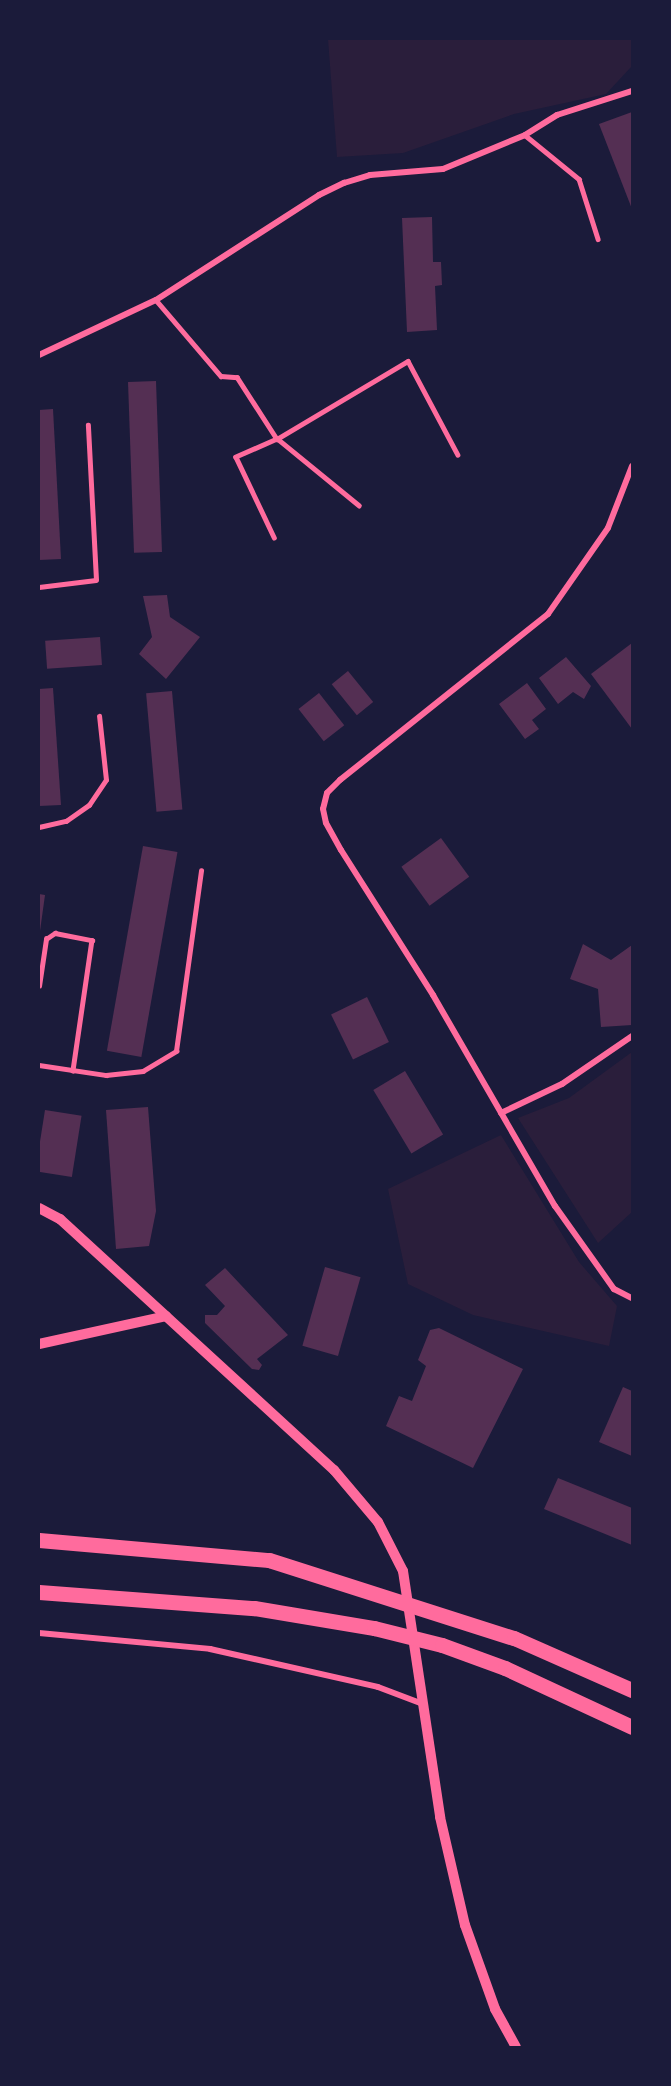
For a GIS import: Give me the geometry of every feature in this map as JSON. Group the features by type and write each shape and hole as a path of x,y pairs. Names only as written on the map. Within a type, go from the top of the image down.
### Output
{"highway":[{"path":"39,1540 269,1560 378,1598 514,1638 632,1690"},
{"path":"39,1592 254,1608 374,1628 442,1645 505,1668 632,1727"}],"street":[{"path":"39,356 156,300 319,195 344,183 370,175 443,169 525,135 557,115 632,91"},
{"path":"632,466 608,528 548,615 340,780 327,793 323,810 331,832 555,1206 615,1289 632,1298"},
{"path":"501,1113 562,1084 632,1036"},
{"path":"39,1208 60,1219 334,1470 378,1522 403,1571 440,1817 465,1925 495,2009 516,2047"},
{"path":"39,1344 166,1316"},
{"path":"39,1633 210,1649 378,1687 424,1705"}],"lane":[{"path":"525,135 579,179 598,238"},
{"path":"156,300 221,376 237,377 277,439 359,506"},
{"path":"274,537 236,457 277,439 408,361 458,455"},
{"path":"39,587 96,580 88,424"},
{"path":"39,827 66,821 89,805 106,780 99,716"},
{"path":"39,1065 106,1075 143,1071 176,1051 201,871"},
{"path":"39,986 46,939 55,933 92,940 73,1071"}],"shaded area":[{"path":"328,39 632,39 632,66 606,94 514,114 403,153 337,157"},
{"path":"632,1052 632,1212 598,1243 518,1118 569,1098"},
{"path":"501,1135 579,1262 617,1306 609,1346 473,1315 408,1284 388,1189"}],"building":[{"path":"632,112 632,209 599,124"},
{"path":"432,217 433,262 441,262 442,285 435,286 437,330 407,332 402,218"},
{"path":"156,381 162,552 134,553 128,382"},
{"path":"53,409 61,559 39,560 39,410"},
{"path":"167,595 170,617 200,637 166,679 139,654 152,637 143,596"},
{"path":"100,637 102,665 47,669 45,641"},
{"path":"632,643 632,729 591,674"},
{"path":"566,657 591,686 584,699 573,692 558,704 539,678"},
{"path":"348,671 373,702 357,715 332,684"},
{"path":"527,683 546,709 532,720 539,729 525,739 499,704"},
{"path":"53,688 61,805 39,806 39,689"},
{"path":"172,691 182,810 156,812 146,693"},
{"path":"319,693 344,725 324,741 299,709"},
{"path":"441,838 469,877 430,906 401,867"},
{"path":"143,846 177,852 141,1057 107,1051"},
{"path":"39,894 45,895 40,931 39,930"},
{"path":"583,944 611,960 632,945 632,1025 601,1027 598,989 570,979"},
{"path":"367,997 389,1042 353,1059 331,1015"},
{"path":"405,1071 443,1134 411,1153 373,1090"},
{"path":"148,1107 156,1211 149,1246 116,1249 106,1110"},
{"path":"45,1110 82,1116 72,1177 39,1172 39,1148"},
{"path":"325,1267 361,1277 338,1356 302,1346"},
{"path":"225,1268 288,1335 257,1359 262,1365 259,1370 252,1369 205,1323 205,1315 217,1315 225,1306 205,1285"},
{"path":"439,1328 523,1369 473,1468 386,1426 399,1396 412,1401 426,1366 418,1360 430,1330"},
{"path":"623,1387 632,1391 632,1456 599,1442"},
{"path":"558,1478 632,1508 632,1545 544,1509"}]}
